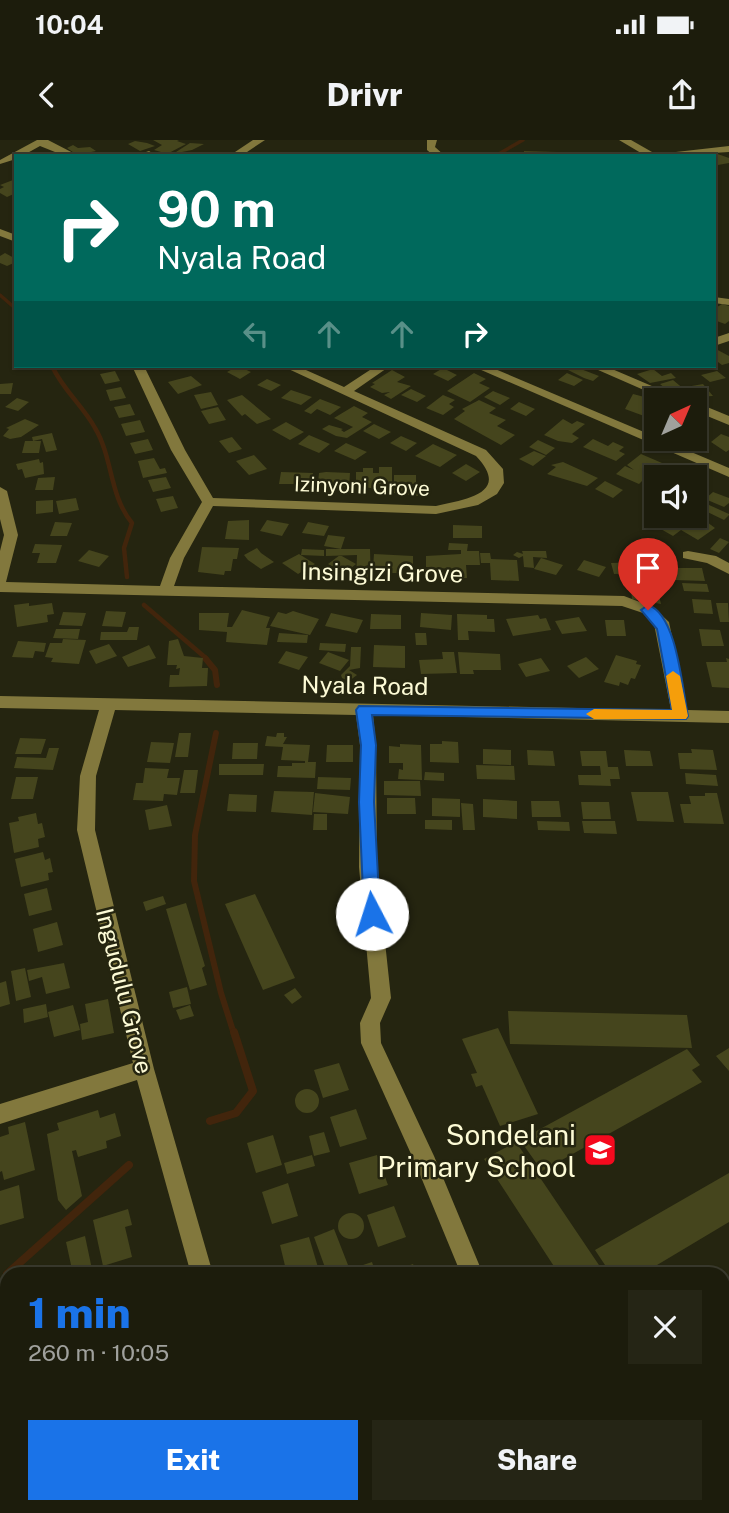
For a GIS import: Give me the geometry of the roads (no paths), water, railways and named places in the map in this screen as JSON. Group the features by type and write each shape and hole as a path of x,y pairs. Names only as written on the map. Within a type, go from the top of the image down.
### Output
{"street":[{"path":"237,154 260,140"},
{"path":"432,140 430,148 438,154"},
{"path":"624,140 650,154"},
{"path":"715,140 725,149"},
{"path":"15,154 42,141 70,154"},
{"path":"684,154 725,149"},
{"path":"139,368 178,450 209,502 177,558 165,591"},
{"path":"292,368 345,392 381,368"},
{"path":"483,368 729,473"},
{"path":"600,368 650,388"},
{"path":"614,373 632,368"},
{"name":"Izinyoni Grove","path":"209,502 436,510 463,506 483,498 497,483 498,475 493,464 481,453 345,392"},
{"path":"707,411 729,421"},
{"path":"0,491 10,535 0,581"},
{"path":"688,555 711,559 729,569"},
{"name":"Insingizi Grove","path":"0,587 633,603 648,610 661,622 680,716"},
{"name":"Nyala Road","path":"0,702 729,716"},
{"name":"Ingudulu Grove","path":"108,705 88,776 86,830 144,1069 200,1267"},
{"path":"364,710 369,745 368,867 381,998 370,1023 371,1044 426,1163 469,1267"},
{"path":"0,1114 144,1069"}],"waterway":[{"path":"498,154 523,140"},
{"path":"0,295 14,307"},
{"path":"53,368 95,428 119,501 132,523 124,548 127,577"},
{"path":"144,605 207,659"},
{"path":"205,658 215,670 217,685"},
{"path":"216,733 195,835 194,881 221,993 234,1034"},
{"path":"210,1121 236,1113 253,1091 234,1032"},
{"path":"15,1267 129,1165"}],"place":[{"name":"Sondelani Primary School","path":"600,1150"}]}
